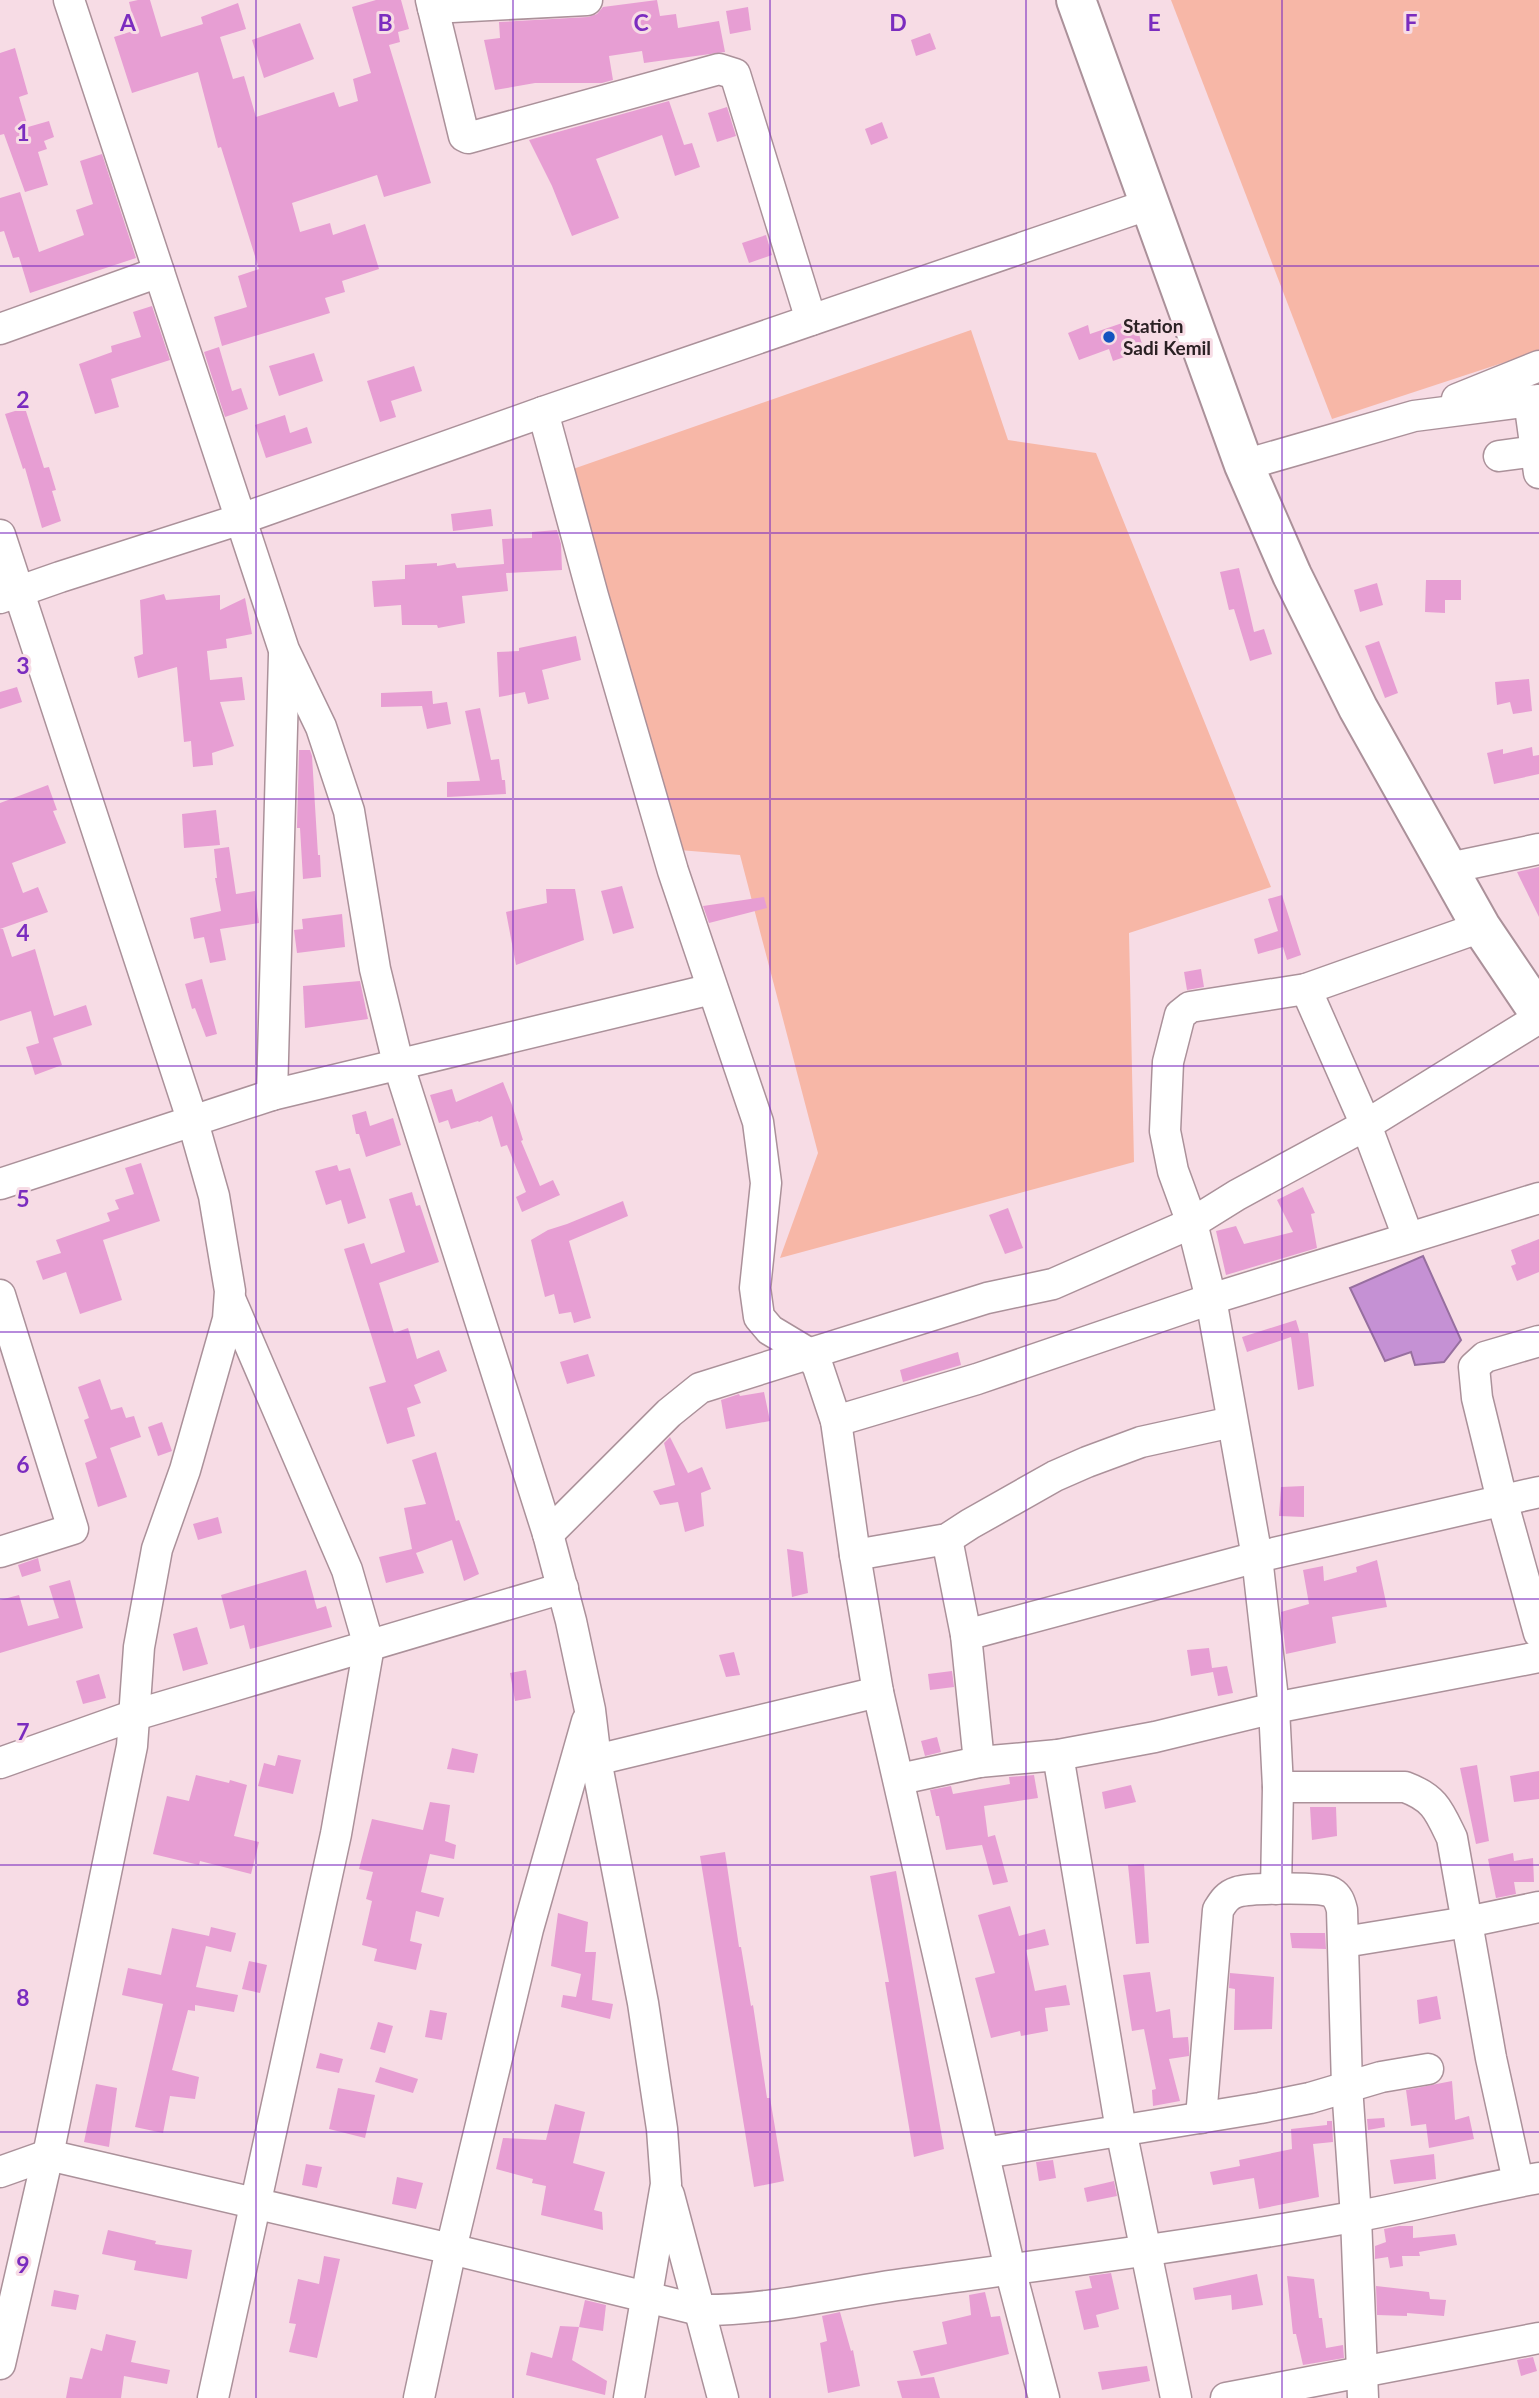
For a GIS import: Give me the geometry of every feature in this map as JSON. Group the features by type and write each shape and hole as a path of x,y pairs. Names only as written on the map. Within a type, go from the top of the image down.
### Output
{"highway":[{"path":"1076,0 1244,465 1292,575 1358,708 1482,928 1539,1016"}],"street":[{"path":"587,0 432,4 464,136 468,138 719,69 735,74 811,320"},
{"path":"73,1 284,650 321,727 348,811 375,969 398,1063 563,1588 590,1710 596,1760 643,2003 662,2129 666,2184 723,2398"},
{"path":"9,595 241,520 543,412 1150,204"},
{"path":"0,329 159,272"},
{"path":"1244,465 1414,416 1539,366"},
{"path":"1414,416 1534,400 1537,462 1499,456"},
{"path":"543,412 673,871 758,1122 766,1183 755,1288 760,1317 770,1330 810,1354 818,1367 836,1422 878,1692 1010,2269 1044,2398"},
{"path":"0,536 9,595 193,1122 214,1196 231,1301 347,1570 369,1646 336,1835 213,2398"},
{"path":"272,1095 284,650"},
{"path":"1449,868 1539,849"},
{"path":"1276,1889 1278,1787 1274,1708 1257,1557 1211,1299 1192,1223 1173,1171 1164,1131 1168,1062 1180,1016 1190,1007 1306,989 1482,928"},
{"path":"0,1184 272,1095 712,989"},
{"path":"1306,989 1366,1125 1408,1237"},
{"path":"548,1534 669,1413 700,1388 987,1298 1053,1284 1192,1223 1237,1195 1366,1125 1539,1016"},
{"path":"836,1422 977,1379 1211,1299 1539,1198"},
{"path":"0,2364 48,2155 132,1746 139,1647 157,1549 185,1470 224,1337 231,1301"},
{"path":"0,1552 73,1528 3,1314"},
{"path":"1539,1342 1485,1357 1474,1367 1477,1398 1539,1633"},
{"path":"855,1555 947,1539 1055,1476 1087,1462 1140,1442 1232,1422"},
{"path":"966,1635 1257,1557 1539,1492"},
{"path":"947,1539 966,1635 979,1762"},
{"path":"0,1763 135,1715 563,1588"},
{"path":"900,1779 979,1762 1058,1755 1155,1737 1274,1708 1539,1657"},
{"path":"596,1760 878,1692"},
{"path":"419,2398 528,1929 590,1710"},
{"path":"1058,1755 1121,2130 1176,2398"},
{"path":"0,2172 48,2155 452,2249 699,2310 726,2311 791,2304 873,2288 1145,2251 1356,2217 1528,2180 1491,2058 1452,1838 1438,1808 1422,1793 1405,1787 1278,1787"},
{"path":"1201,2118 1218,1910 1225,1898 1238,1891 1329,1891 1338,1897 1342,1910 1347,2087 1356,2217 1362,2386"},
{"path":"1344,1942 1539,1907"},
{"path":"984,2153 1310,2098 1381,2077 1428,2069"},
{"path":"629,2398 666,2184"},
{"path":"1226,2398 1362,2386 1539,2338"}],"shaded area":[{"path":"1171,0 1539,0 1539,351 1332,419"},
{"path":"971,330 1008,440 1096,453 1271,887 1129,933 1134,1162 780,1258 818,1153 740,855 667,849 573,469"},
{"path":"1423,1256 1461,1340 1444,1362 1415,1365 1411,1352 1385,1361 1350,1288"}],"building":[{"path":"150,0 161,37 203,24 201,17 238,3 246,29 220,37 233,79 244,76 256,117 334,92 339,107 358,101 353,79 371,73 352,7 376,0 401,0 409,29 398,32 400,42 389,45 431,183 384,197 377,175 292,203 300,232 330,223 333,235 365,224 379,269 342,281 345,292 325,298 330,313 222,346 214,317 247,307 238,276 259,269 221,147 218,148 198,72 132,93 114,37 136,30 129,2"},
{"path":"657,0 660,16 676,14 678,28 719,21 725,52 644,63 642,51 609,56 613,80 602,83 535,83 495,90 484,40 500,38 499,22 588,17 597,14 603,7"},
{"path":"748,7 751,30 730,34 726,11"},
{"path":"300,23 314,59 264,78 252,40"},
{"path":"930,33 936,49 916,56 911,40"},
{"path":"15,48 28,94 19,97 28,127 49,121 54,137 44,141 47,149 38,152 48,185 25,192 4,134 0,135 0,53"},
{"path":"669,101 684,145 692,143 700,167 675,176 662,135 596,159 619,218 572,236 552,186 529,140"},
{"path":"727,107 736,136 717,142 708,113"},
{"path":"882,122 888,138 871,145 865,129"},
{"path":"102,154 136,258 30,293 19,257 13,258 4,231 0,232 0,198 20,192 39,252 84,235 76,210 93,204 80,161"},
{"path":"766,235 772,255 749,263 742,243"},
{"path":"152,306 170,360 111,379 119,407 95,414 79,364 112,352 111,346 141,337 133,312"},
{"path":"1134,319 1144,350 1113,361 1109,349 1079,360 1068,333 1088,325 1090,334"},
{"path":"219,347 232,391 241,388 248,409 225,417 204,352"},
{"path":"314,353 323,381 279,396 269,366"},
{"path":"414,366 422,391 391,401 396,417 380,422 367,381"},
{"path":"25,408 44,468 49,467 56,490 52,491 61,521 42,528 25,468 23,469 5,414"},
{"path":"285,415 290,433 307,427 312,443 266,458 255,425"},
{"path":"491,509 493,526 453,531 451,514"},
{"path":"557,530 561,544 562,570 506,573 508,591 462,596 465,623 438,628 437,625 402,625 401,605 374,607 372,581 405,579 405,565 437,563 437,566 455,563 457,568 504,564 502,539 532,538 532,532"},
{"path":"1239,568 1254,632 1264,629 1272,654 1250,661 1234,609 1229,610 1220,572"},
{"path":"1426,580 1461,580 1461,600 1445,600 1445,613 1425,612"},
{"path":"1377,583 1383,605 1360,612 1354,590"},
{"path":"164,594 166,600 220,595 220,610 245,598 252,634 226,639 227,648 207,651 210,680 242,677 245,700 220,702 234,746 212,753 213,765 193,767 191,741 184,742 177,667 138,678 134,657 143,654 140,600"},
{"path":"576,636 581,660 542,670 549,699 528,704 525,692 499,697 497,652 519,651 519,648"},
{"path":"1379,641 1398,693 1385,698 1365,646"},
{"path":"1529,679 1532,711 1513,714 1510,702 1497,705 1495,682"},
{"path":"17,687 22,702 0,709 0,692"},
{"path":"432,691 433,704 447,702 451,724 427,729 422,706 381,707 381,693"},
{"path":"480,708 491,760 499,759 506,794 447,797 447,782 480,781 465,711"},
{"path":"1532,747 1533,756 1539,755 1539,774 1494,784 1487,753 1503,749 1503,754"},
{"path":"299,750 310,750 312,756 321,877 303,879 300,828 297,828"},
{"path":"48,785 57,810 53,811 66,843 12,863 23,893 38,887 48,912 0,929 0,803"},
{"path":"216,810 220,845 184,848 182,814"},
{"path":"229,847 236,894 255,891 259,923 220,929 226,960 210,963 204,937 194,939 190,918 221,911 215,878 214,849"},
{"path":"1539,867 1539,917 1517,872"},
{"path":"622,886 634,928 613,934 601,891"},
{"path":"546,889 575,889 584,940 516,965 506,912 547,903"},
{"path":"1282,895 1301,955 1287,960 1283,947 1258,954 1254,939 1278,931 1268,899"},
{"path":"764,897 767,908 709,923 703,906"},
{"path":"342,914 345,947 297,953 294,930 303,929 302,919"},
{"path":"0,929 3,929 12,957 35,949 54,1016 86,1005 92,1025 53,1038 62,1065 35,1075 26,1047 39,1043 31,1011 0,1021"},
{"path":"1201,969 1204,987 1187,990 1184,972"},
{"path":"202,979 217,1034 206,1037 195,1008 192,1009 185,984"},
{"path":"360,981 368,1019 305,1028 303,986"},
{"path":"503,1082 523,1140 521,1141 540,1186 553,1180 560,1195 522,1212 516,1197 526,1192 507,1145 501,1147 492,1116 451,1129 448,1120 439,1123 430,1095 452,1089 456,1102"},
{"path":"366,1111 370,1126 393,1118 401,1145 366,1157 359,1134 356,1134 352,1115"},
{"path":"141,1163 160,1221 103,1240 122,1300 80,1314 66,1272 43,1280 36,1261 61,1253 56,1240 110,1221 107,1213 119,1209 115,1200 134,1194 125,1168"},
{"path":"337,1165 339,1171 350,1168 366,1218 348,1224 341,1200 326,1205 315,1171"},
{"path":"1303,1187 1315,1213 1311,1214 1317,1248 1226,1275 1216,1231 1236,1226 1244,1244 1293,1232 1277,1200"},
{"path":"412,1192 416,1206 420,1205 439,1262 379,1283 394,1333 408,1328 417,1359 439,1350 447,1371 414,1385 421,1403 407,1408 415,1436 387,1444 369,1387 386,1382 344,1249 364,1243 371,1264 405,1252 389,1199"},
{"path":"623,1201 628,1216 569,1241 591,1318 574,1323 571,1312 559,1314 554,1294 545,1297 531,1240 548,1230"},
{"path":"1008,1208 1023,1248 1005,1254 989,1215"},
{"path":"1539,1239 1539,1272 1517,1281 1511,1266 1516,1264 1511,1250"},
{"path":"1296,1320 1300,1333 1308,1333 1314,1386 1298,1390 1291,1337 1247,1352 1242,1337"},
{"path":"958,1352 961,1365 903,1382 900,1370"},
{"path":"588,1354 595,1376 567,1384 560,1362"},
{"path":"100,1379 111,1410 122,1407 126,1418 134,1416 141,1437 110,1448 127,1497 98,1507 85,1463 97,1458 84,1420 89,1418 78,1387"},
{"path":"764,1392 770,1421 726,1429 721,1400 739,1394"},
{"path":"162,1422 172,1451 158,1456 148,1427"},
{"path":"670,1437 688,1473 702,1467 711,1489 701,1493 704,1526 685,1532 678,1502 660,1505 653,1491 675,1485 664,1443"},
{"path":"436,1452 456,1521 459,1520 479,1574 464,1581 452,1540 416,1553 424,1573 386,1583 379,1557 412,1549 404,1508 426,1504 412,1460"},
{"path":"1304,1486 1304,1517 1279,1516 1281,1487"},
{"path":"218,1517 222,1533 198,1540 193,1524"},
{"path":"787,1549 803,1552 808,1593 792,1597"},
{"path":"38,1558 41,1571 22,1577 18,1565"},
{"path":"1377,1560 1387,1607 1332,1617 1336,1643 1286,1654 1281,1612 1309,1604 1303,1570 1323,1566 1324,1581 1357,1572 1356,1567"},
{"path":"306,1570 317,1609 326,1606 332,1627 250,1649 244,1625 230,1629 221,1595"},
{"path":"70,1580 83,1628 0,1653 0,1600 19,1595 28,1626 59,1618 49,1586"},
{"path":"197,1627 208,1664 183,1671 173,1634"},
{"path":"1209,1648 1212,1668 1227,1666 1233,1693 1218,1696 1213,1672 1191,1676 1187,1650"},
{"path":"734,1652 740,1675 726,1677 719,1655"},
{"path":"526,1670 531,1698 515,1701 510,1673"},
{"path":"952,1671 954,1687 930,1690 928,1674"},
{"path":"99,1674 106,1698 83,1704 76,1681"},
{"path":"937,1737 941,1752 925,1756 921,1741"},
{"path":"452,1748 478,1754 474,1773 447,1769"},
{"path":"278,1755 301,1760 293,1794 258,1786 264,1763 275,1766"},
{"path":"1477,1765 1489,1841 1476,1844 1460,1768"},
{"path":"1539,1771 1539,1799 1514,1802 1510,1776"},
{"path":"196,1775 247,1785 234,1836 259,1842 251,1874 200,1861 199,1865 153,1854 167,1796 189,1801"},
{"path":"1034,1775 1038,1798 984,1806 988,1837 995,1835 1008,1882 993,1885 982,1845 946,1850 930,1790 951,1786 953,1794 1010,1784 1009,1777"},
{"path":"1131,1785 1136,1802 1105,1809 1102,1792"},
{"path":"430,1802 450,1805 445,1841 456,1845 454,1859 430,1854 421,1892 444,1898 439,1917 416,1911 410,1941 422,1944 416,1970 374,1961 377,1949 362,1945 372,1901 366,1899 373,1872 359,1869 372,1819 423,1830"},
{"path":"1310,1807 1336,1807 1337,1836 1312,1840"},
{"path":"725,1852 739,1947 751,2006 753,2005 767,2098 770,2098 784,2181 754,2187 700,1856"},
{"path":"1513,1853 1514,1861 1533,1858 1534,1882 1514,1882 1516,1894 1496,1898 1488,1859"},
{"path":"1144,1864 1149,1943 1136,1944 1128,1865"},
{"path":"896,1871 944,2149 914,2157 885,1982 889,1982 870,1876"},
{"path":"1010,1906 1019,1936 1045,1929 1049,1945 1026,1950 1035,1991 1066,1985 1070,2005 1045,2008 1048,2031 1021,2036 1020,2031 991,2038 975,1978 995,1973 978,1915"},
{"path":"558,1913 588,1922 585,1952 596,1952 592,2000 613,2004 610,2019 561,2007 563,1995 576,1997 581,1974 551,1966"},
{"path":"211,1927 236,1933 231,1952 206,1946 196,1987 238,1995 234,2012 195,2005 195,2011 188,2010 172,2070 199,2077 195,2099 170,2096 163,2133 135,2127 163,2004 122,1995 128,1968 161,1975 172,1928 209,1936"},
{"path":"1290,1933 1325,1933 1326,1949 1292,1948"},
{"path":"249,1961 267,1965 260,1993 242,1989"},
{"path":"1150,1972 1156,2012 1170,2009 1173,2038 1188,2037 1189,2048 1189,2056 1169,2059 1180,2101 1153,2106 1152,2090 1156,2089 1144,2029 1132,2031 1123,1975"},
{"path":"1230,1973 1274,1977 1272,2029 1234,2030 1235,1989 1229,1988"},
{"path":"1437,1996 1441,2019 1419,2024 1417,2000"},
{"path":"430,2010 447,2013 442,2040 425,2037"},
{"path":"378,2022 393,2026 385,2053 370,2049"},
{"path":"320,2053 343,2059 339,2073 316,2068"},
{"path":"380,2067 418,2079 413,2093 375,2082"},
{"path":"1452,2081 1455,2120 1469,2116 1474,2139 1429,2148 1426,2124 1411,2126 1406,2090"},
{"path":"96,2084 117,2088 109,2147 84,2142"},
{"path":"338,2088 375,2095 365,2138 329,2129"},
{"path":"555,2104 585,2112 573,2163 605,2172 594,2210 602,2212 603,2230 541,2215 546,2186 532,2183 533,2179 496,2169 503,2138 546,2140"},
{"path":"1384,2118 1385,2127 1368,2130 1367,2119"},
{"path":"1327,2121 1332,2121 1333,2142 1313,2144 1319,2197 1259,2209 1254,2178 1213,2185 1210,2172 1240,2166 1239,2160 1292,2149 1291,2129 1327,2125"},
{"path":"1434,2154 1436,2179 1394,2184 1390,2160"},
{"path":"1053,2160 1056,2178 1039,2181 1036,2162"},
{"path":"306,2164 322,2167 317,2188 302,2185"},
{"path":"397,2177 423,2183 416,2209 392,2204"},
{"path":"1114,2181 1117,2196 1087,2202 1084,2188"},
{"path":"1413,2226 1413,2238 1455,2234 1457,2245 1419,2252 1420,2256 1402,2256 1403,2266 1390,2268 1388,2257 1375,2259 1375,2246 1386,2242 1384,2229"},
{"path":"108,2230 156,2241 155,2244 192,2250 187,2279 134,2270 136,2261 102,2254"},
{"path":"324,2256 340,2259 317,2358 289,2352 296,2324 289,2323 298,2279 319,2284"},
{"path":"1111,2273 1119,2309 1096,2315 1099,2327 1084,2330 1075,2291 1092,2288 1089,2276"},
{"path":"1257,2274 1263,2305 1232,2310 1231,2295 1195,2300 1193,2288"},
{"path":"1287,2276 1314,2279 1326,2348 1343,2345 1344,2358 1303,2365 1296,2334 1293,2334"},
{"path":"1376,2286 1429,2292 1430,2299 1446,2300 1444,2316 1407,2313 1407,2316 1377,2315"},
{"path":"54,2290 79,2295 76,2310 51,2306"},
{"path":"985,2292 991,2317 1000,2316 1009,2354 921,2376 913,2351 947,2344 942,2322 971,2315 969,2295"},
{"path":"585,2300 606,2305 603,2331 579,2327"},
{"path":"840,2312 851,2351 853,2350 860,2386 828,2393 820,2343 827,2341 822,2316"},
{"path":"560,2326 579,2327 572,2360 607,2381 605,2395 526,2375 531,2352 552,2358"},
{"path":"106,2334 136,2341 131,2362 170,2370 167,2384 124,2376 121,2398 66,2398 70,2377 82,2379 91,2348 102,2351"},
{"path":"1533,2357 1537,2371 1521,2376 1517,2360"},
{"path":"1147,2366 1150,2381 1102,2390 1098,2372"},
{"path":"934,2377 940,2398 902,2398 897,2381"}],"place":[{"name":"Station Sadi Kemil","path":"1109,337"}]}
